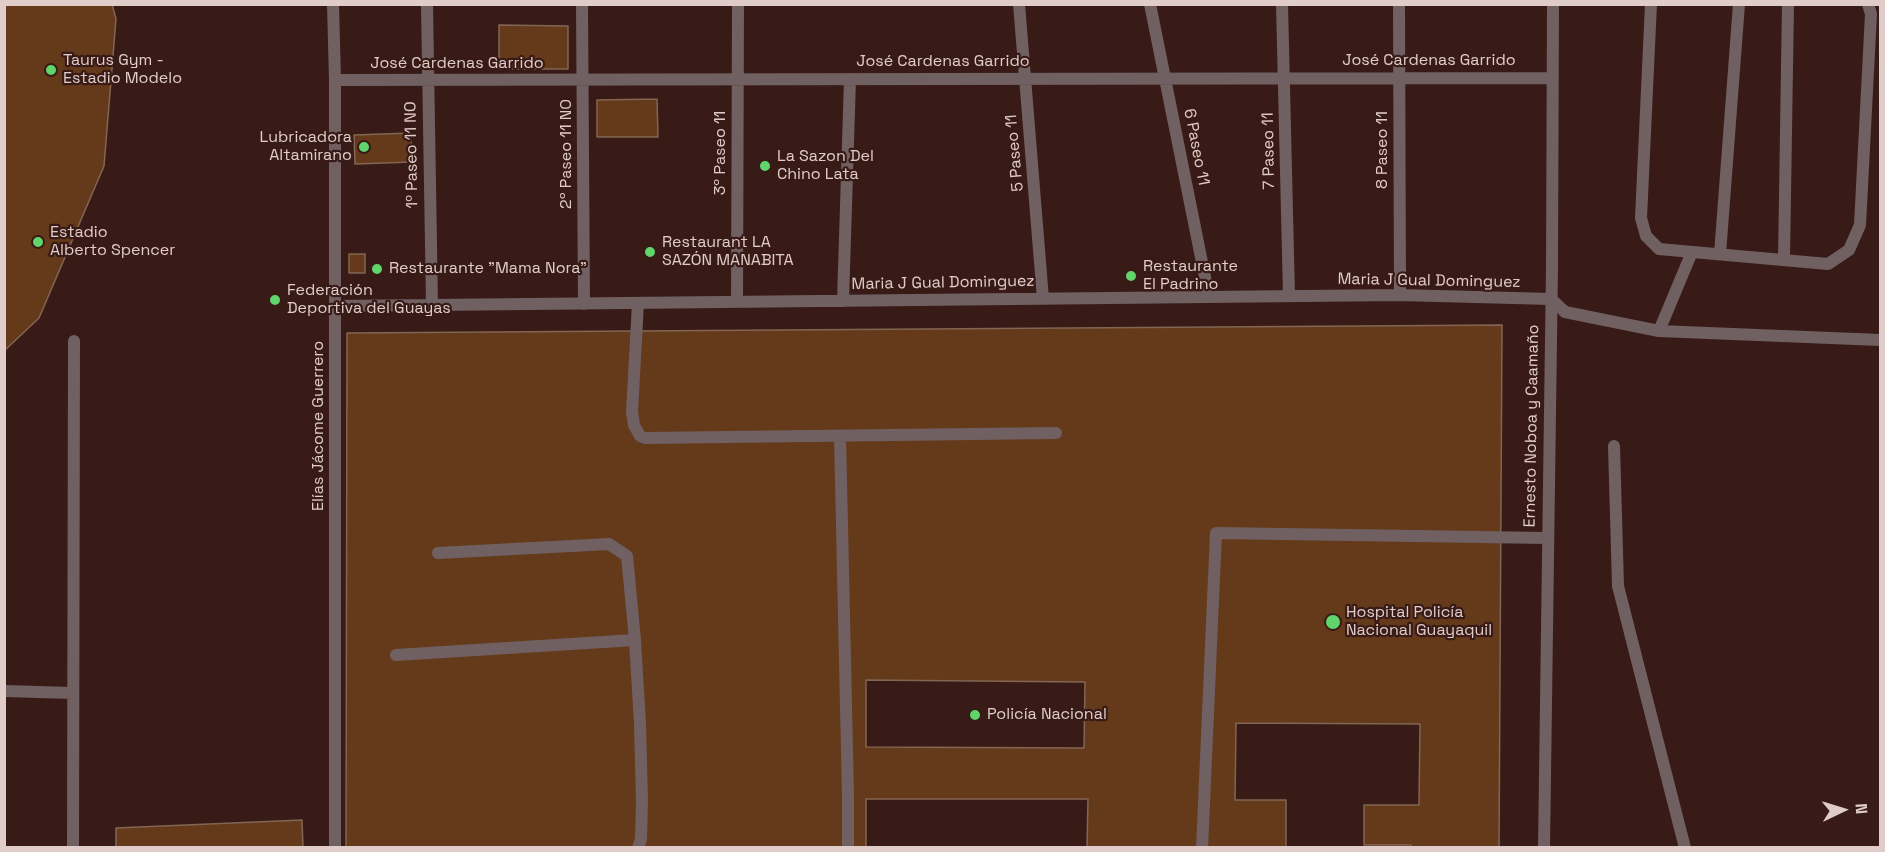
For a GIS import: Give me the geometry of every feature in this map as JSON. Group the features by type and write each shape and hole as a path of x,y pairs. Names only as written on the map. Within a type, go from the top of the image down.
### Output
{"street":[{"name":"Elías Jácome Guerrero","path":"333,4 335,80 335,848"},
{"name":"1º Paseo 11 NO","path":"427,4 432,305"},
{"name":"2º Paseo 11 NO","path":"582,4 584,304"},
{"name":"3º Paseo 11","path":"737,302 738,4"},
{"name":"5 Paseo 11","path":"1019,4 1043,299"},
{"name":"6 Paseo 11","path":"1150,4 1209,297"},
{"name":"7 Paseo 11","path":"1282,4 1289,296"},
{"name":"8 Paseo 11","path":"1399,4 1400,295"},
{"name":"Ernesto Noboa y Caamaño","path":"1544,848 1553,4"},
{"path":"1651,4 1641,218 1646,236 1659,249 1828,264 1849,250 1860,225 1870,14 1868,4"},
{"path":"1720,254 1739,4"},
{"path":"1784,259 1788,4"},
{"name":"José Cardenas Garrido","path":"335,80 1552,78"},
{"path":"843,301 850,79"},
{"path":"1659,331 1692,252"},
{"name":"Maria J Gual Dominguez","path":"335,306 1400,295 1551,299"},
{"path":"1551,299 1565,312 1659,331 1881,340"},
{"path":"638,303 632,412 634,424 640,436 645,438 1056,433"},
{"path":"73,848 74,341"},
{"path":"840,436 848,848"},
{"path":"1614,446 1618,586 1685,848"},
{"path":"1202,848 1216,533 1547,538"},
{"path":"438,553 609,544 627,556 640,724 642,801 641,839 638,848"},
{"path":"396,655 635,639"},
{"path":"4,691 73,693"}],"building":[{"name":"Estadio Alberto Spencer","path":"4,4 112,4 116,19 104,166 39,318 4,351"},
{"path":"499,25 568,26 568,69 499,69"},
{"path":"657,99 658,137 597,137 597,100"},
{"path":"411,133 412,162 355,164 354,135"},
{"path":"349,254 365,254 365,273 349,273"},
{"path":"1502,325 1499,848 346,848 347,333"},
{"name":"Policía Nacional","path":"866,680 1085,682 1084,748 866,747"},
{"path":"1236,723 1420,724 1419,805 1364,805 1364,845 1411,845 1411,848 1286,848 1286,800 1235,800"},
{"path":"866,799 1088,799 1087,848 866,848"},
{"path":"302,820 303,848 116,848 116,828"}],"place":[{"name":"Taurus Gym - Estadio Modelo","path":"51,70"},
{"name":"Lubricadora Altamirano","path":"364,147"},
{"name":"La Sazon Del Chino Lata","path":"765,166"},
{"name":"Estadio Alberto Spencer","path":"38,242"},
{"name":"Restaurant LA SAZÓN MANABITA","path":"650,252"},
{"name":"Restaurante \"Mama Nora\"","path":"377,269"},
{"name":"Restaurante El Padrino","path":"1131,276"},
{"name":"Federación Deportiva del Guayas","path":"275,300"},
{"name":"Hospital Policía Nacional Guayaquil","path":"1333,622"},
{"name":"Policía Nacional","path":"975,715"}]}
